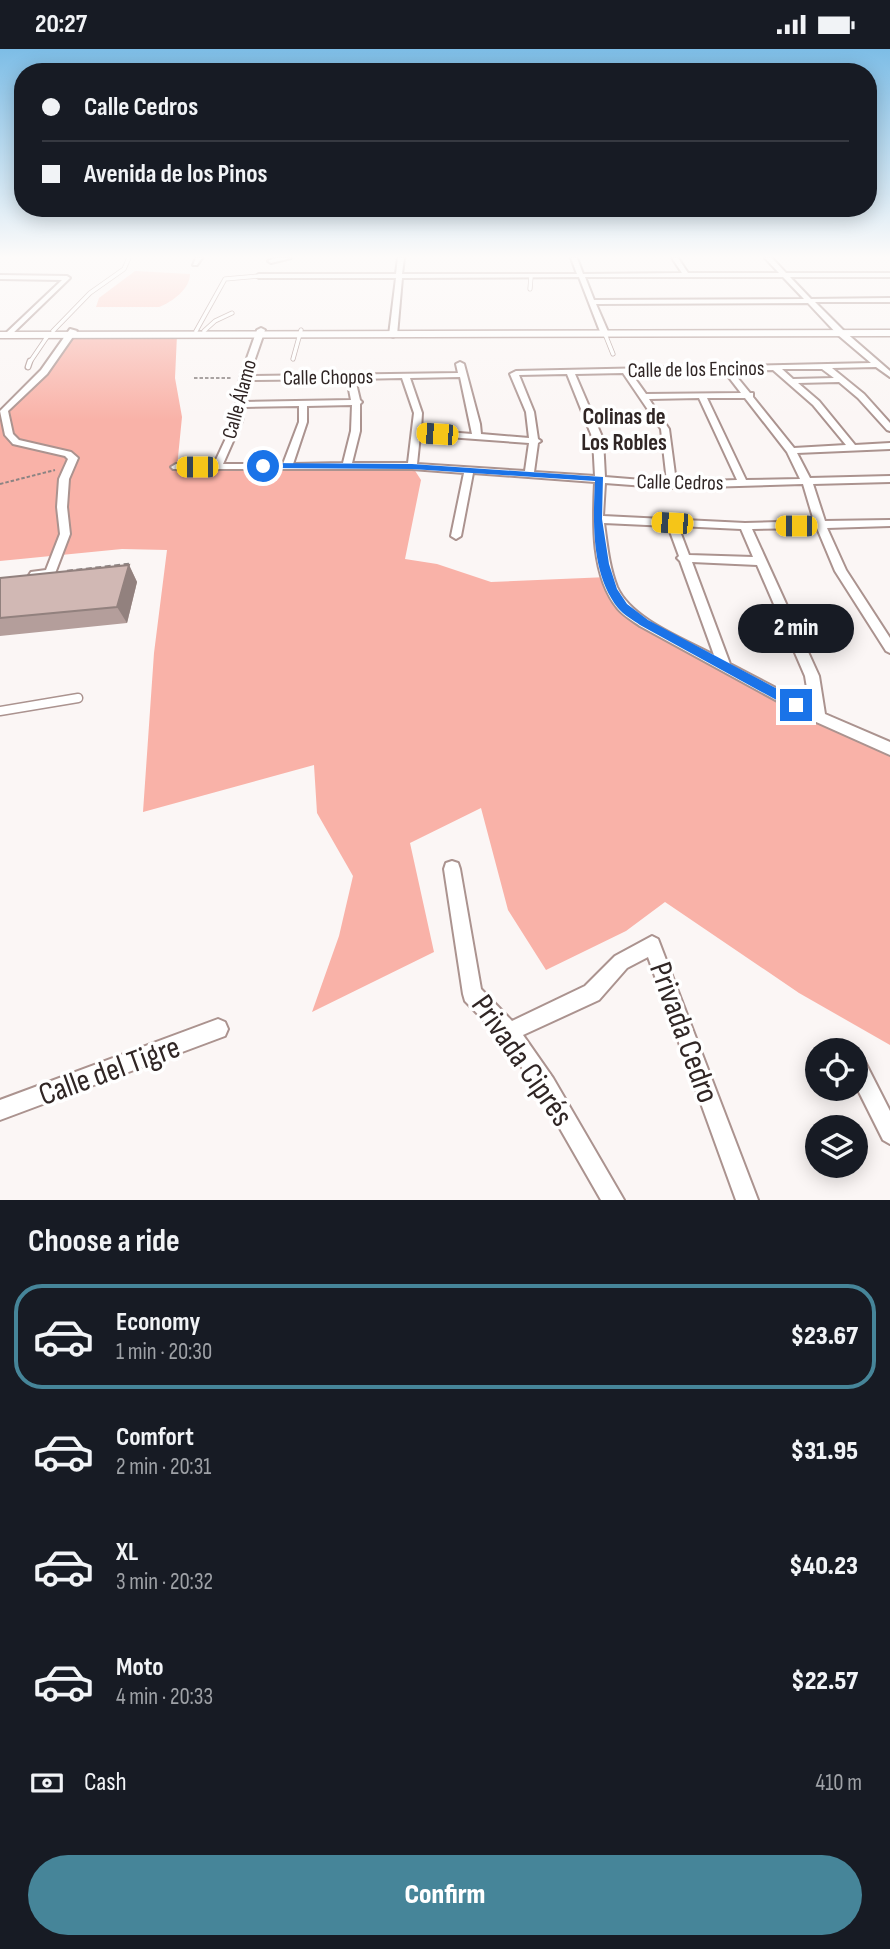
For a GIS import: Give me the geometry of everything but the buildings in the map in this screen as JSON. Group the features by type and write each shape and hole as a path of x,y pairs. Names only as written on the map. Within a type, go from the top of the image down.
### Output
{"street":[{"path":"5,333 29,312"},
{"path":"393,333 395,312"},
{"path":"597,312 604,332"},
{"path":"820,312 890,375"},
{"path":"5,333 890,331"},
{"path":"71,333 260,333"},
{"path":"25,576 50,573 65,534 62,507 64,479 72,467 73,458 68,454 16,442 9,435 4,411 11,400 29,389 44,372 71,333"},
{"name":"Calle Álamo","path":"217,467 243,405 244,378 260,333"},
{"path":"460,365 477,437"},
{"name":"Calle de los Encinos","path":"514,373 877,365"},
{"path":"824,366 861,396 890,428"},
{"path":"775,367 816,403 852,447"},
{"path":"727,369 750,395 790,451 807,482 821,526 841,571 890,648"},
{"path":"626,370 665,429 672,485"},
{"path":"570,372 597,434 600,479 598,519 608,577 623,607 644,622 819,717 890,749"},
{"path":"514,373 532,413 536,441 529,475"},
{"name":"Calle Chopos","path":"244,378 462,375"},
{"path":"347,465 358,427 358,402 351,377"},
{"path":"406,377 418,413 412,466"},
{"path":"791,381 840,380"},
{"path":"642,397 750,395"},
{"path":"702,396 743,483"},
{"path":"243,405 358,402"},
{"path":"287,465 303,422 303,403"},
{"path":"416,432 536,441"},
{"path":"790,451 890,446"},
{"name":"Calle Cedros","path":"176,467 412,466 672,485 890,479"},
{"path":"456,535 469,470"},
{"path":"598,519 745,526 889,525"},
{"path":"672,523 726,667"},
{"path":"745,526 812,677 819,717"},
{"path":"683,558 761,561"},
{"name":"Privada Ciprés","path":"452,869 472,994 509,1032 546,1085 613,1200"},
{"name":"Privada Cedro","path":"509,1032 592,993 621,962 652,945 747,1200"},
{"name":"Calle del Tigre","path":"0,1110 218,1029"},
{"path":"868,1089 890,1133"}],"lane":[{"path":"28,367 51,333 72,312"},
{"path":"200,331 209,312"},
{"path":"200,331 232,313"},
{"path":"604,332 612,354"},
{"path":"293,359 300,333"},
{"path":"0,711 78,698"}],"path":[{"name":"Calle Chopos","path":"194,378 244,378"},
{"path":"0,484 24,476 72,467"},
{"path":"50,573 129,564"}],"shaded area":[{"path":"69,335 177,335 175,378 182,417 177,467 412,466 421,480 405,559 437,564 491,582 608,577 628,611 890,749 890,1045 799,993 665,902 626,931 546,970 508,910 481,808 410,843 434,952 312,1012 339,936 353,876 317,813 314,765 143,812 154,653 167,550 122,549 0,561 0,417 11,400 29,389"}],"district":[{"name":"Colinas de Los Robles","path":"624,429"}],"route":[{"path":"263,466 412,466 600,479 598,519 604,564 612,589 623,607 644,622 796,705"}]}
